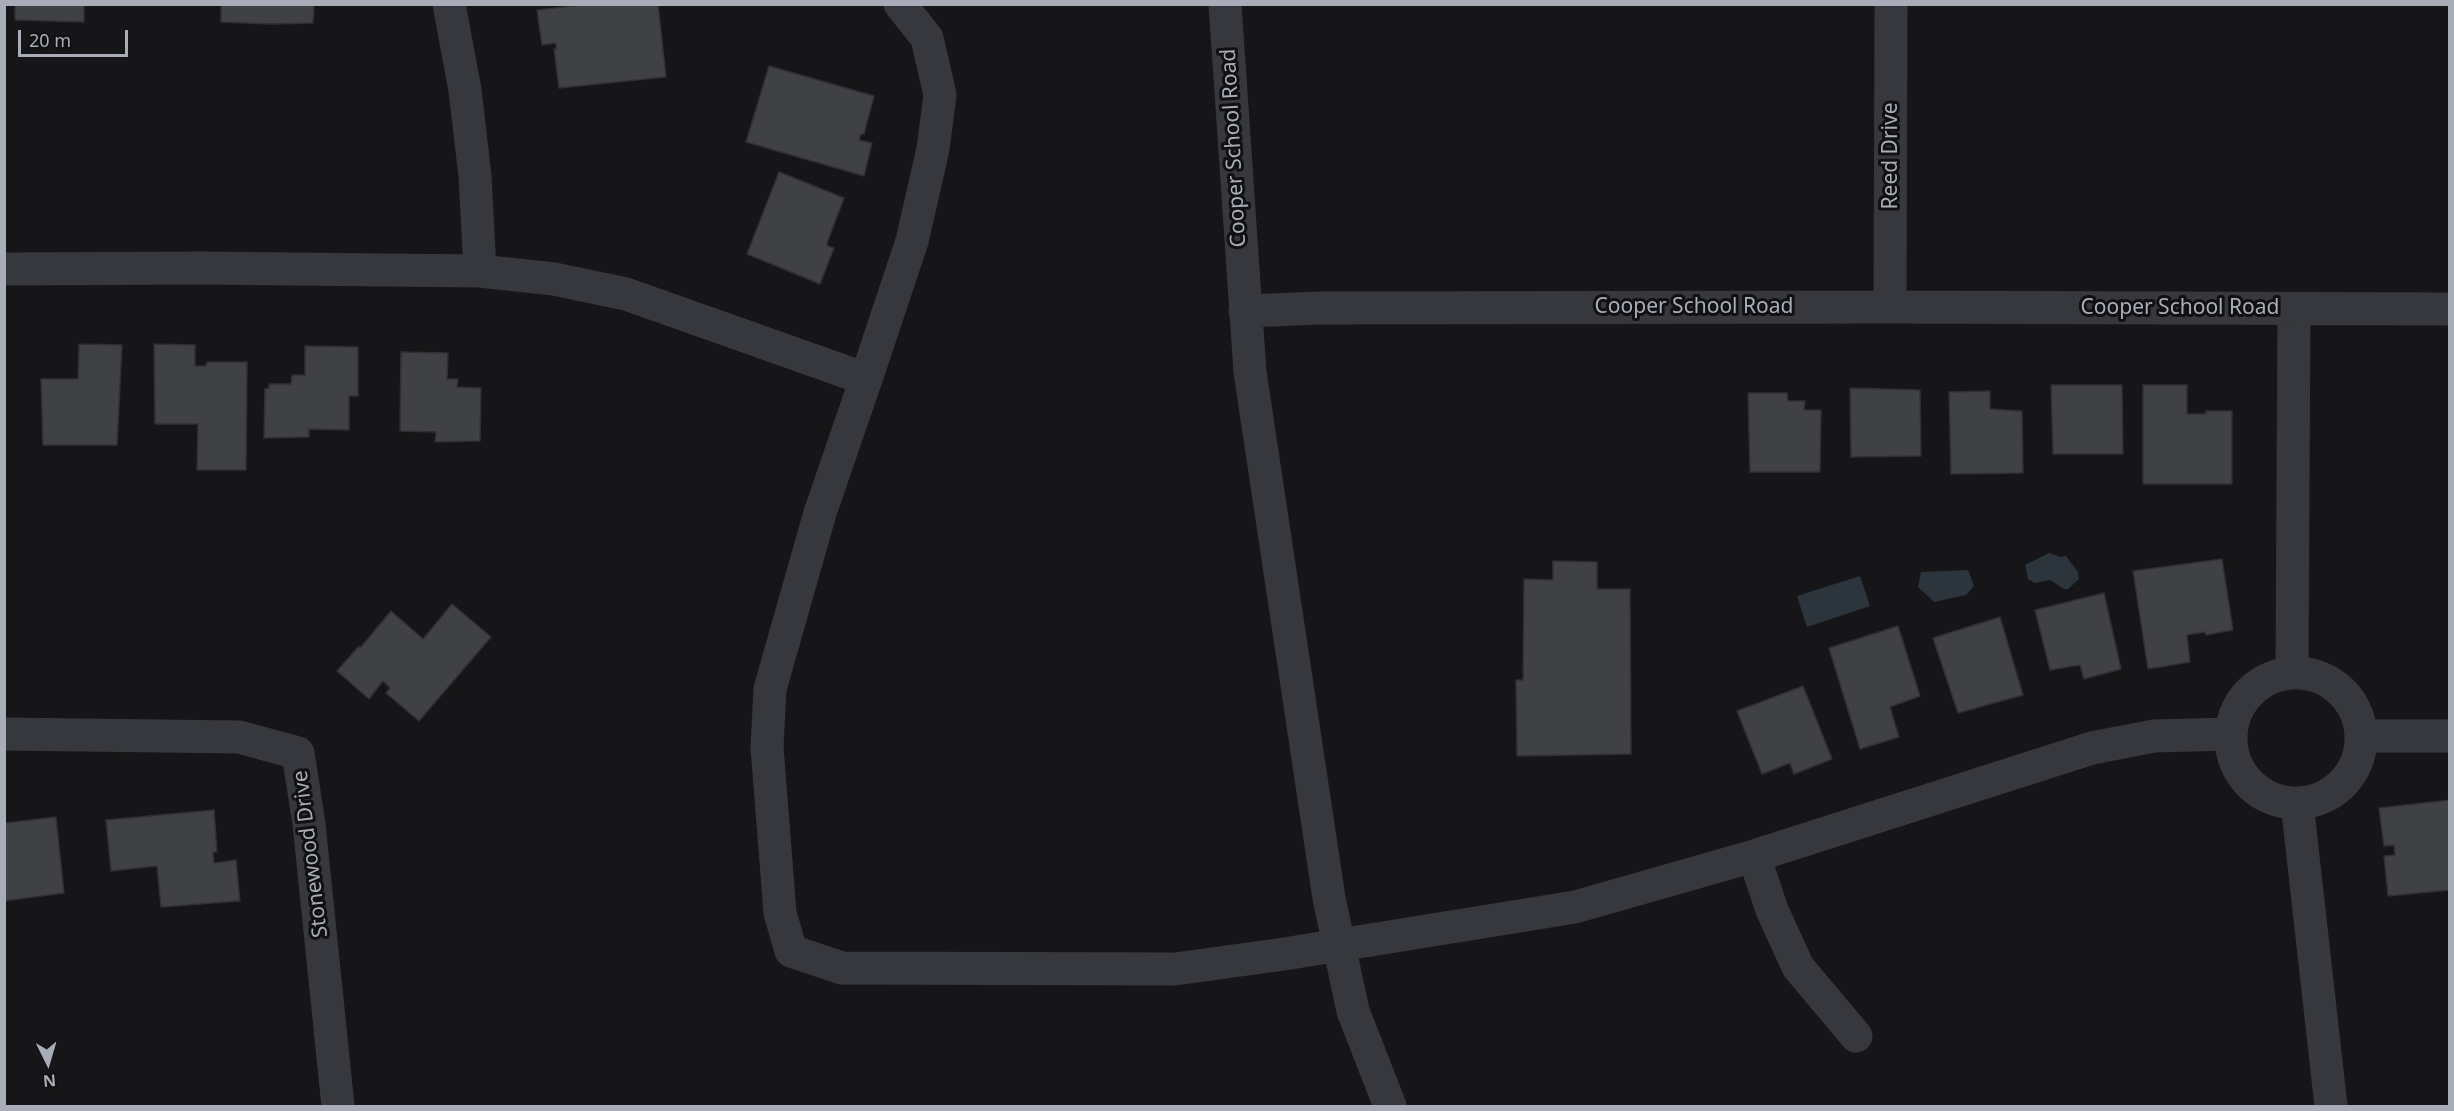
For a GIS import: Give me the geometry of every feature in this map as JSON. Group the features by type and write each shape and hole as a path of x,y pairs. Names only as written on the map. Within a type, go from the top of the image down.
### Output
{"street":[{"path":"449,4 465,90 475,176 480,271"},
{"path":"900,4 927,38 940,95 933,149 912,241 820,513 770,689 767,747 773,838 780,913 790,951 842,968 1175,969 1338,945 1575,907 1754,856 2092,748 2154,736 2231,734"},
{"name":"Cooper School Road","path":"1225,4 1245,311 1332,308 1890,307 2450,309"},
{"name":"Reed Drive","path":"1890,307 1891,4"},
{"path":"4,269 201,268 480,271 554,279 627,294 866,379"},
{"path":"2292,672 2294,309"},
{"path":"1245,311 1250,372 1329,898 1353,1011 1390,1107"},
{"path":"2292,672 2313,674 2332,682 2348,696 2358,714 2362,736 2359,755 2350,775 2336,789 2317,800 2297,803 2277,800 2259,792 2245,778 2235,761 2231,748 2232,722 2240,703 2254,687 2272,677 2292,672"},
{"name":"Stonewood Drive","path":"4,734 239,737 298,753 309,825 338,1107"},
{"path":"2362,736 2450,736"},
{"path":"2297,803 2331,1107"},
{"path":"1754,856 1772,910 1798,967 1856,1036"}],"shaded area":[{"path":"2049,553 2060,557 2066,556 2078,572 2079,579 2068,589 2050,580 2035,583 2028,579 2025,565"},
{"path":"1968,570 1974,586 1966,595 1934,602 1918,587 1921,572"},
{"path":"1860,576 1870,606 1807,627 1797,596"}],"building":[{"path":"15,4 84,4 84,22 15,20"},
{"path":"221,4 316,4 313,23 271,24 221,22"},
{"path":"589,4 658,4 666,77 559,88 554,49 556,49 556,43 542,45 537,10"},
{"path":"769,66 874,96 864,134 861,134 859,140 872,143 864,176 746,142"},
{"path":"779,172 844,198 827,243 828,246 834,248 820,284 747,254"},
{"path":"79,344 122,345 117,445 43,445 41,379 78,379"},
{"path":"154,344 195,345 195,366 206,366 207,362 247,362 246,470 197,470 198,424 155,424"},
{"path":"305,346 358,347 358,396 349,396 349,430 309,429 309,437 264,438 265,389 269,388 269,384 291,384 292,375 305,375"},
{"path":"401,352 448,353 447,379 458,379 457,387 481,388 480,441 435,442 436,432 400,431"},
{"path":"2051,385 2122,385 2123,454 2053,454"},
{"path":"2143,385 2187,385 2187,414 2232,411 2232,484 2143,484"},
{"path":"1850,388 1920,390 1921,456 1851,457"},
{"path":"1990,391 1990,409 2022,411 2023,473 1951,474 1949,392"},
{"path":"1748,393 1787,393 1788,401 1805,401 1804,410 1821,410 1820,472 1750,472"},
{"path":"2222,559 2233,630 2206,635 2205,632 2187,635 2190,662 2148,669 2133,571"},
{"path":"1553,561 1597,562 1597,589 1630,589 1631,754 1517,756 1516,680 1523,680 1524,579 1553,580"},
{"path":"2104,593 2121,669 2084,679 2080,665 2050,670 2035,610"},
{"path":"452,604 491,637 419,721 386,693 390,688 383,681 369,699 337,671 391,611 423,639"},
{"path":"2000,617 2023,695 1958,713 1933,638"},
{"path":"1898,626 1920,696 1890,707 1899,737 1860,749 1829,648"},
{"path":"1803,686 1832,759 1794,774 1790,763 1762,774 1737,711"},
{"path":"2450,800 2450,890 2388,896 2384,856 2395,855 2394,845 2384,846 2379,808"},
{"path":"214,810 217,852 213,852 214,863 236,860 240,901 161,907 157,866 111,871 106,820"},
{"path":"4,817 5,823 56,817 64,893 4,901"}]}
